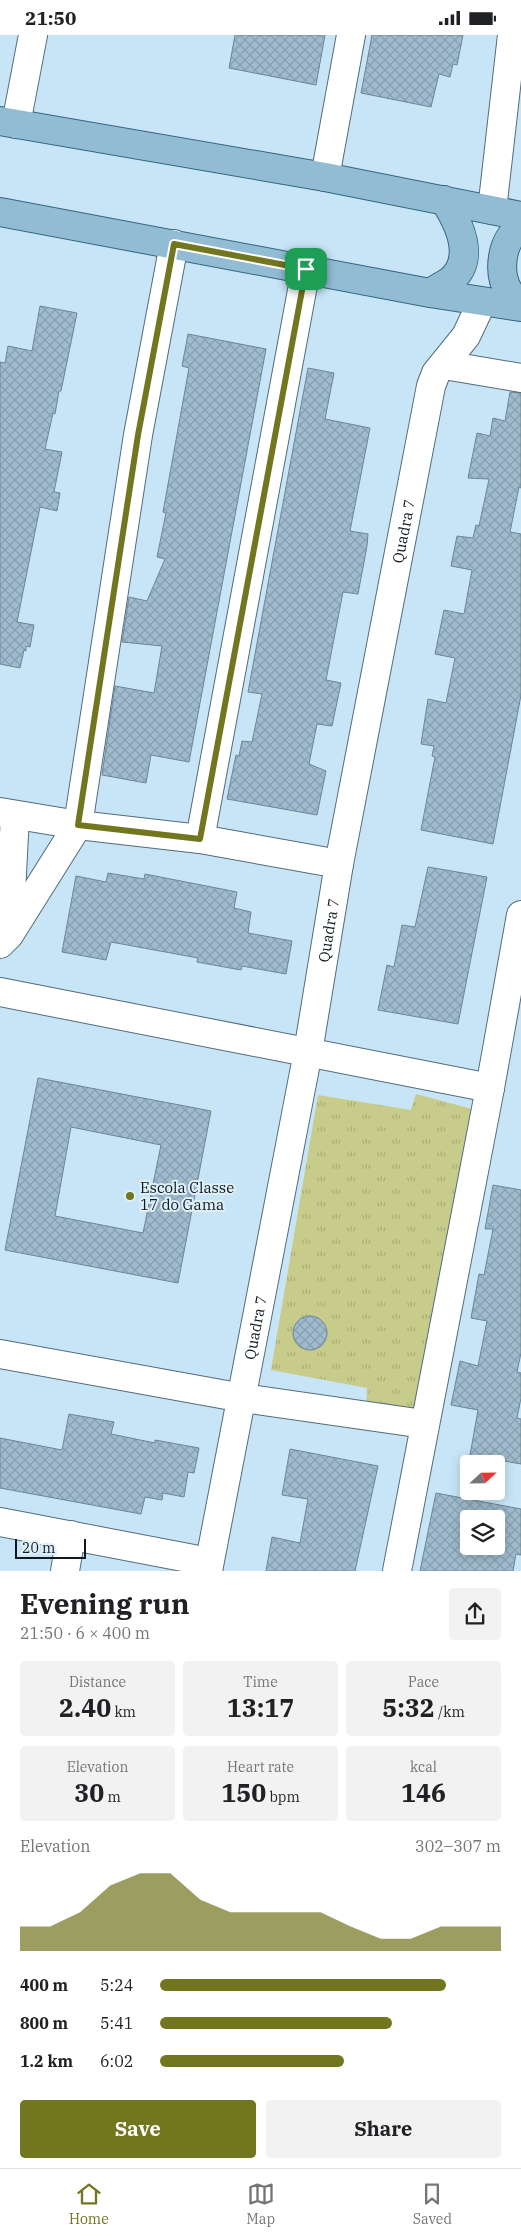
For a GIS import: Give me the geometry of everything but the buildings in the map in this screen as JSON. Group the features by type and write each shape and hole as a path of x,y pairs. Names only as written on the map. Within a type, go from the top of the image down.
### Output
{"main road":[{"path":"8,122 325,177 521,216"},
{"path":"430,293 450,280 463,261 462,235 457,219 444,200"},
{"path":"1,216 174,244 482,302 521,305"},
{"path":"521,227 511,237 504,249 503,264 507,286 521,305"}],"street":[{"path":"8,122 33,35"},
{"path":"325,177 352,35"},
{"path":"492,210 512,35"},
{"path":"4,939 78,825 138,435 174,244"},
{"path":"200,839 306,269"},
{"name":"Quadra 7","path":"208,1567 308,1051 339,864 430,386 436,373 466,336 482,302"},
{"path":"444,365 521,378"},
{"path":"4,939 7,814 78,825 200,839 339,864"},
{"path":"397,1571 490,1088 521,915"},
{"path":"0,992 490,1088"},
{"path":"2,1357 242,1398 424,1424"},
{"path":"0,1522 71,1535 208,1567"},
{"path":"65,1571 71,1535"}],"green space":[{"path":"416,1094 476,1110 419,1417 366,1413 367,1388 271,1370 318,1095 411,1110"}],"place":[{"name":"Escola Classe 17 do Gama","path":"130,1196"}],"route":[{"path":"174,244 306,269 200,839 78,825 138,435 174,244"}]}
